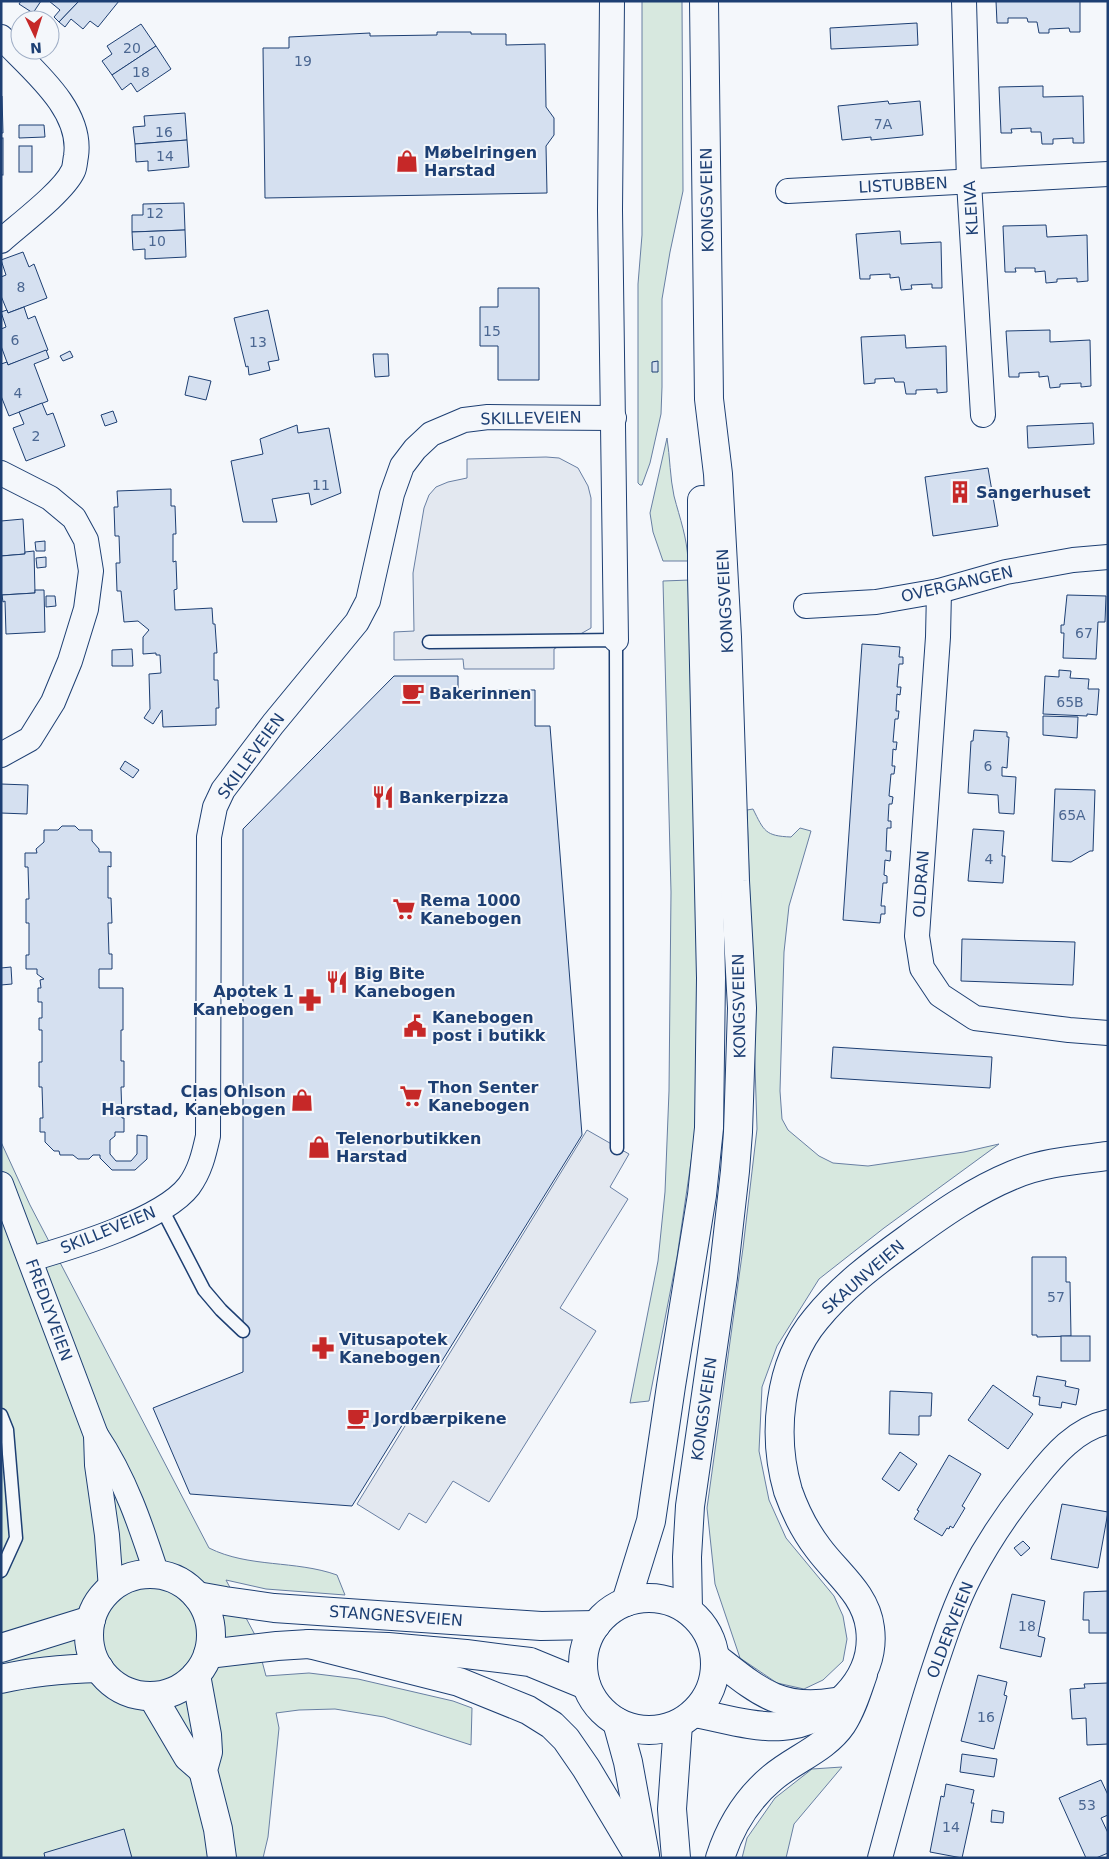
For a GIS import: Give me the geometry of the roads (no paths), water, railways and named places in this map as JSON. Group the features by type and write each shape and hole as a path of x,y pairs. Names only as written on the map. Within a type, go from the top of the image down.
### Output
{"main road":[{"name":"KONGSVEIEN","path":"688,1610 687,1556 690,1506 723,1277 731,1205 738,1132 742,1008 735,881 727,637 718,474 709,399 704,1"},
{"name":"KONGSVEIEN","path":"626,1602 652,1521 671,1386 702,1195 708,1128 712,978 702,586 702,471 709,399"},
{"name":"SKAUNVEIEN","path":"687,1718 758,1725 803,1724 822,1716 853,1689 863,1674 868,1661 871,1630 868,1612 845,1578 819,1549 806,1530 788,1490 783,1466 780,1436 784,1389 792,1361 815,1319 838,1295 875,1262 972,1195 1014,1174 1050,1164 1108,1156"},
{"name":"STANGNESVEIEN","path":"145,1574 157,1575 179,1582 197,1596 205,1609 210,1623 211,1638 202,1664 176,1690 152,1696 140,1695 117,1686 99,1668 90,1645 91,1620 96,1608 111,1589 133,1577 145,1574"},
{"name":"STANGNESVEIEN","path":"197,1596 225,1602 274,1608 541,1626 596,1625"},
{"path":"651,1598 676,1604 688,1610 710,1636 716,1658 711,1688 702,1705 687,1718 668,1728 647,1731 617,1722 598,1706 586,1685 584,1673 585,1648 596,1625 615,1608 626,1602 638,1599 651,1598"},
{"path":"1,1648 91,1620"},
{"path":"309,1644 459,1682 520,1707 552,1725 566,1739 586,1768 640,1858"},
{"name":"STANGNESVEIEN","path":"202,1664 277,1646 309,1644 388,1647 530,1662 586,1685"},
{"path":"716,1658 758,1692 781,1701 797,1705 819,1705 839,1702"},
{"path":"202,1664 208,1752 203,1770 218,1829 222,1858"},
{"path":"1,1679 28,1672 99,1668"},
{"path":"720,1858 736,1820 752,1798 772,1777 824,1743 841,1724 851,1706 863,1674"},
{"path":"152,1696 188,1757 203,1770"},
{"path":"676,1858 672,1809 687,1718"},
{"path":"617,1722 628,1762 645,1858"}],"street":[{"path":"612,1 610,218 616,640"},
{"name":"KLEIVA","path":"964,1 969,182 983,415"},
{"path":"1,37 61,100 72,123 77,144 73,171 59,190 1,241"},
{"name":"LISTUBBEN","path":"788,191 1108,174"},
{"name":"SKILLEVEIEN","path":"31,1259 90,1240 162,1209 175,1200 189,1186 201,1165 208,1136 209,837 215,807 224,790 268,731 356,622 368,601 392,494 402,466 415,449 431,434 464,420 488,417 614,418"},
{"path":"1,473 50,498 74,518 86,540 91,572 86,609 70,662 53,702 30,739 1,755"},
{"name":"OVERGANGEN","path":"806,606 876,602 939,591 1006,572 1074,560 1108,557"},
{"name":"OLDRAN","path":"939,591 938,637 917,936 922,968 940,995 975,1018 1108,1033"},
{"name":"FREDLYVEIEN","path":"1,1184 31,1259 96,1435 112,1459 130,1498 157,1575"},
{"name":"OLDERVEIEN","path":"880,1858 925,1696 951,1617 969,1577 994,1535 1054,1454 1082,1432 1108,1422"},
{"name":"FREDLYVEIEN","path":"96,1435 97,1465 107,1535 111,1589"}],"lane":[{"path":"428,642 616,640 617,1148"},
{"path":"162,1209 204,1290 243,1331"},
{"path":"1,1415 7,1430 16,1538 1,1571"}],"place":[{"name":"Møbelringen Harstad","path":"407,161"},
{"name":"Sangerhuset","path":"960,492"},
{"name":"Bakerinnen","path":"413,693"},
{"name":"Bankerpizza","path":"383,797"},
{"name":"Rema 1000 Kanebogen","path":"404,909"},
{"name":"Big Bite Kanebogen","path":"337,982"},
{"name":"Apotek 1 Kanebogen","path":"310,1000"},
{"name":"Kanebogen post i butikk","path":"415,1026"},
{"name":"Thon Senter Kanebogen","path":"411,1096"},
{"name":"Clas Ohlson Harstad, Kanebogen","path":"302,1100"},
{"name":"Telenorbutikken Harstad","path":"319,1147"},
{"name":"Vitusapotek Kanebogen","path":"323,1348"},
{"name":"Jordbærpikene","path":"358,1418"}]}
